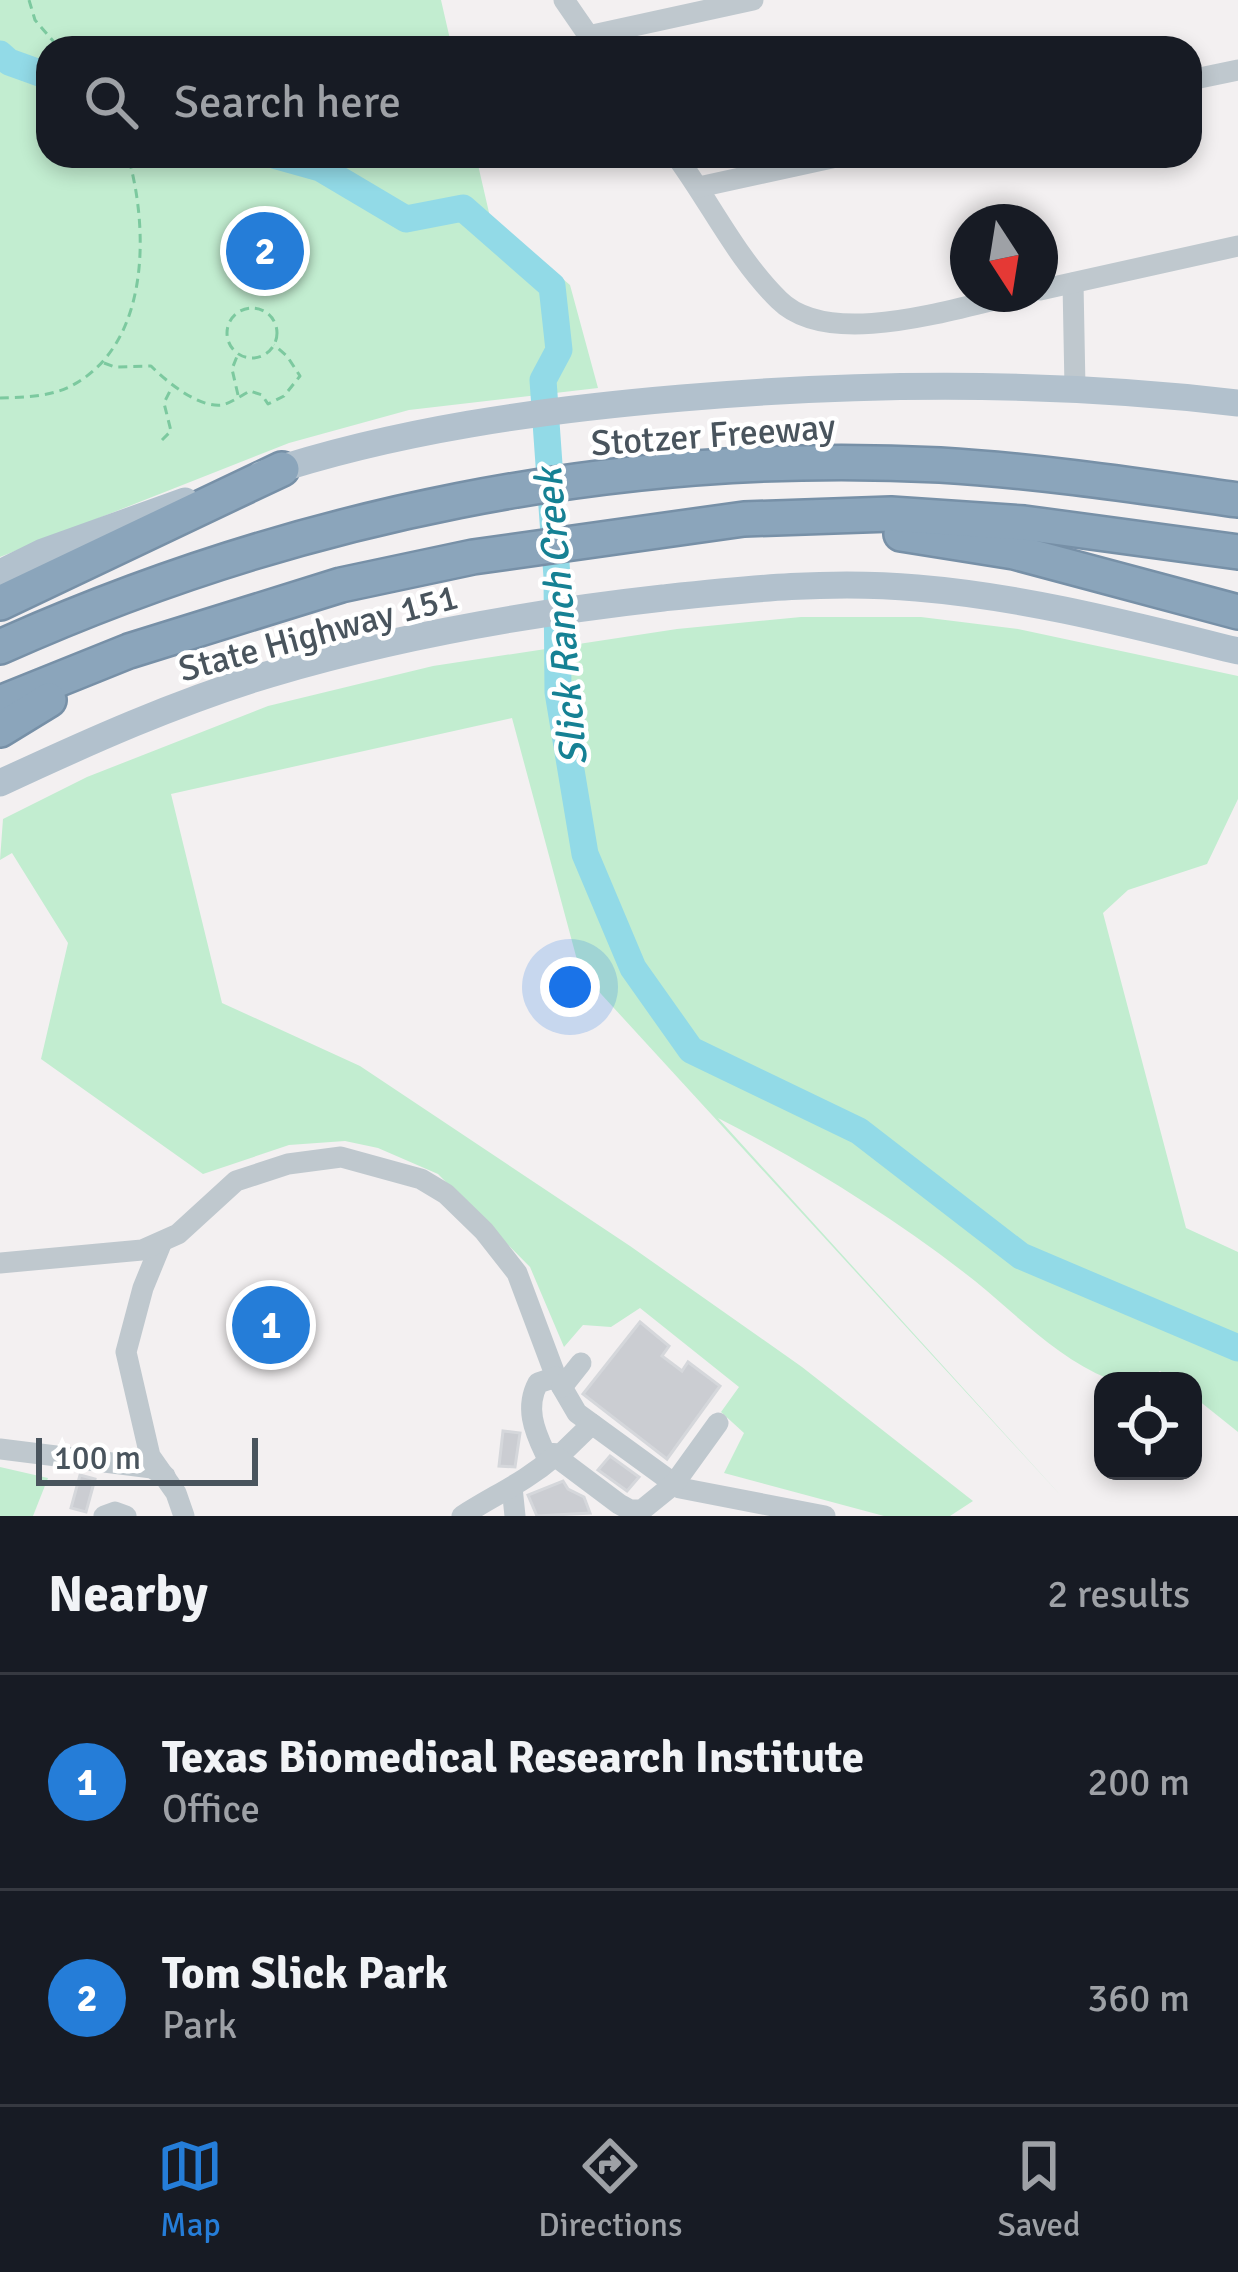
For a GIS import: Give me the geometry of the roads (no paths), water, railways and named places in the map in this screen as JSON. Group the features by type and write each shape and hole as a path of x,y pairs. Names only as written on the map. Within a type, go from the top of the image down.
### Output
{"highway":[{"name":"Stotzer Freeway","path":"0,647 106,601 284,541 455,501 685,470 937,465 1057,474 1238,500"},
{"path":"0,604 282,469"},
{"path":"0,703 128,651 281,602 473,557 744,519 891,514 1024,523 1238,552"},
{"path":"744,519 896,533 1014,552 1238,612"},
{"path":"0,730 128,651"}],"main road":[{"path":"0,573 43,552 282,469 537,413 866,386 1075,388 1238,403"},
{"name":"State Highway 151","path":"0,783 111,731 267,675 414,635 663,598 827,584 916,588 1026,602 1238,651"}],"street":[{"path":"564,0 589,36"},
{"path":"616,36 753,0"},
{"path":"1202,78 1238,70"},
{"path":"685,168 782,303 831,325 891,321 950,309"},
{"path":"699,187 787,168"},
{"path":"1058,286 1238,246"},
{"path":"1072,283 1075,388"},
{"path":"184,1516 150,1456 126,1352 161,1244 236,1181 261,1171 340,1156 394,1169 446,1194 484,1231 517,1273 559,1382 577,1413 674,1484 825,1516"},
{"path":"0,1263 161,1244"},
{"path":"112,1252 143,1288"},
{"path":"581,1363 559,1382 538,1383 531,1407 535,1432 545,1454 555,1456 630,1510 644,1513 674,1484 718,1423"},
{"path":"463,1516 525,1482 592,1424"},
{"path":"0,1449 152,1468 165,1477"},
{"path":"512,1487 515,1516"},
{"path":"104,1516 115,1512 126,1516"}],"waterway":[{"name":"Slick Ranch Creek","path":"0,54 36,72"},
{"name":"Slick Ranch Creek","path":"320,168 406,219 463,208 552,286 559,350 543,380 557,577 558,692 585,854 633,968 691,1050 859,1131 1021,1256 1238,1348"}],"place":[{"name":"Tom Slick Park","path":"265,251"},
{"name":"Texas Biomedical Research Institute","path":"271,1325"}]}
